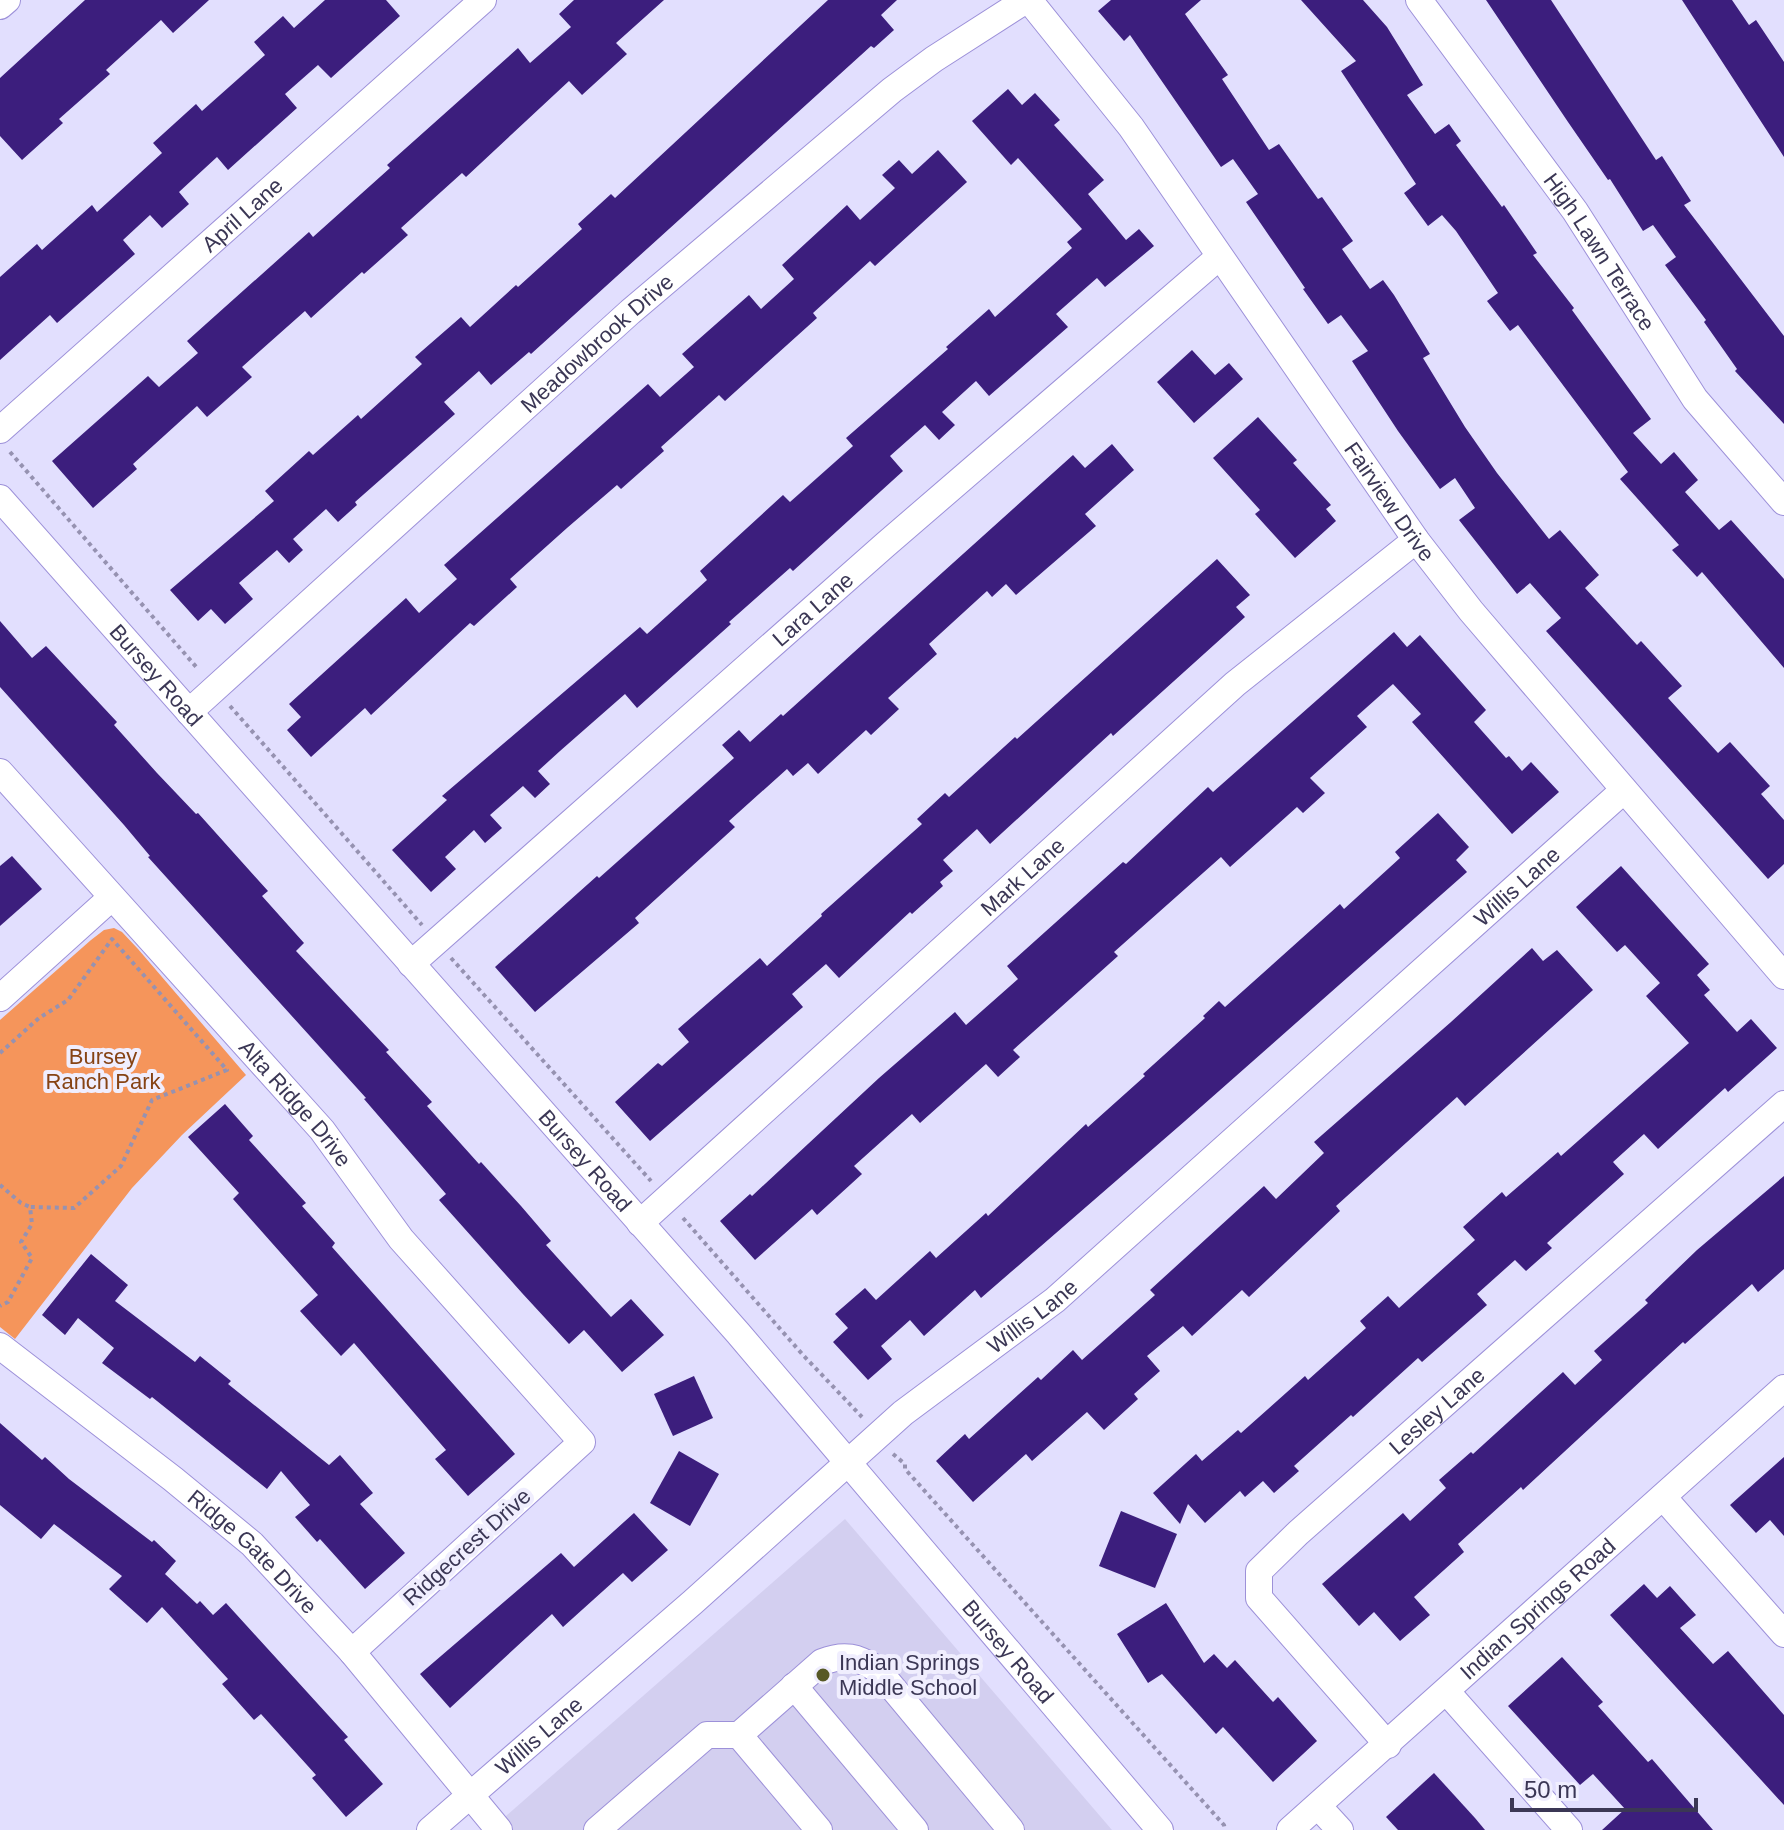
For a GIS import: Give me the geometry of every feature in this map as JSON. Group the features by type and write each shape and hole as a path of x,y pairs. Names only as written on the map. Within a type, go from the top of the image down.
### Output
{"street":[{"path":"0,6 7,0"},
{"name":"April Lane","path":"4,440 483,0"},
{"name":"Fairview Drive","path":"1028,0 1131,127 1416,540 1471,611 1784,976"},
{"name":"Meadowbrook Drive","path":"189,712 630,312 892,90 934,59 1028,0"},
{"name":"High Lawn Terrace","path":"1419,0 1575,211 1695,399 1784,502"},
{"name":"Lara Lane","path":"411,964 897,534 1219,257"},
{"name":"Bursey Road","path":"0,498 848,1461 1160,1830"},
{"name":"Mark Lane","path":"640,1223 1235,684 1416,540"},
{"name":"Alta Ridge Drive","path":"0,772 322,1130 401,1239 582,1442"},
{"name":"Willis Lane","path":"430,1830 693,1602 903,1413 1055,1300 1624,790"},
{"path":"0,998 111,898"},
{"name":"Lesley Lane","path":"1388,1745 1259,1598 1259,1571 1298,1533 1784,1104"},
{"name":"Ridge Gate Drive","path":"0,1346 252,1544 352,1652 499,1830"},
{"name":"Indian Springs Road","path":"1290,1830 1784,1388"},
{"name":"Ridgecrest Drive","path":"352,1652 582,1442"},
{"path":"1663,1497 1784,1634"},
{"path":"597,1830 707,1735 739,1735 822,1662 839,1655 857,1657 877,1669 1011,1830"},
{"path":"794,1686 915,1830"},
{"path":"1447,1692 1569,1830"},
{"path":"739,1735 819,1830"},
{"path":"1318,1806 1340,1830"}],"path":[{"path":"4,440 437,942 1224,1825 1225,1830"},
{"path":"0,1053 39,1018 68,1000 112,939 227,1070 152,1100 121,1166 74,1208 30,1207 0,1185"},
{"path":"0,1306 8,1302 32,1258 21,1242 32,1224 30,1207"}],"shaded area":[{"name":"Indian Springs Middle School","path":"845,1519 1112,1830 490,1830"}],"green space":[{"name":"Bursey Ranch Park","path":"114,928 138,949 246,1075 182,1135 132,1188 15,1339 0,1327 0,1020 91,940 104,930"}],"building":[{"path":"85,0 209,0 173,33 161,20 106,70 110,74 59,119 63,123 22,160 0,136 0,78"},
{"path":"325,0 386,0 400,16 331,78 318,65 285,94 297,108 228,170 217,157 179,192 189,204 162,228 150,215 123,240 135,254 57,323 50,315 0,360 0,277 37,244 42,250 92,205 97,212 162,153 153,143 196,104 202,111 265,55 254,42 283,16 294,28"},
{"path":"574,0 664,0 616,43 627,54 582,95 569,81 466,177 462,173 401,228 408,235 364,274 362,272 311,318 305,311 242,367 252,377 207,417 197,406 133,464 137,469 93,508 52,461 148,376 159,387 198,353 187,341 309,232 313,237 390,168 387,165 518,48 530,63 571,27 559,14"},
{"path":"828,0 897,0 881,15 894,30 874,48 871,46 531,354 529,352 491,385 479,371 444,402 455,414 355,502 357,505 338,522 326,509 293,539 303,550 289,563 277,550 239,583 253,599 225,624 211,609 198,621 170,590 274,501 265,491 309,451 313,455 358,415 361,419 422,364 415,357 461,317 470,327 516,285 518,287 582,229 578,224 611,194 615,198"},
{"path":"1111,0 1201,0 1185,14 1228,75 1222,79 1269,150 1279,144 1318,199 1322,197 1353,241 1342,249 1370,289 1383,280 1394,295 1430,354 1423,358 1497,473 1549,539 1560,530 1599,575 1585,588 1637,645 1641,641 1682,686 1668,698 1718,753 1730,742 1770,786 1761,794 1784,820 1784,864 1768,879 1546,631 1561,618 1530,583 1517,594 1459,520 1475,508 1455,478 1440,489 1398,431 1352,361 1368,351 1341,315 1328,324 1246,202 1258,194 1233,159 1221,167 1130,35 1124,41 1098,11"},
{"path":"1301,0 1363,0 1387,27 1423,85 1407,95 1435,134 1449,124 1461,141 1456,145 1502,207 1504,205 1537,253 1533,255 1651,419 1633,433 1661,464 1674,452 1698,480 1685,492 1719,530 1731,520 1784,579 1784,668 1702,572 1697,577 1672,550 1679,545 1620,479 1628,472 1518,325 1510,331 1487,301 1498,293 1456,231 1442,215 1428,226 1404,193 1416,184 1341,71 1356,61"},
{"path":"1486,0 1551,0 1656,160 1662,156 1691,201 1684,205 1784,336 1784,424 1735,371 1737,369 1704,322 1706,320 1665,265 1676,257 1653,225 1643,231"},
{"path":"1682,0 1732,0 1749,25 1756,20 1784,62 1784,157"},
{"path":"1008,89 1022,105 1035,93 1060,120 1054,125 1104,180 1088,194 1126,240 1139,229 1154,246 1105,287 1097,278 1056,314 1068,327 989,396 976,381 942,412 955,425 939,440 925,425 890,456 903,471 793,571 790,568 729,622 731,624 637,708 625,694 560,751 538,771 550,784 535,798 523,786 490,815 502,828 485,843 474,830 445,857 456,869 431,892 392,850 447,800 442,796 640,627 647,634 707,580 700,571 783,495 790,502 853,446 846,438 948,349 946,347 989,309 995,317 1072,248 1067,242 1082,229 1018,158 1011,165 972,121"},
{"path":"938,150 967,182 875,266 870,261 813,313 817,318 725,401 719,395 661,447 664,451 621,489 617,485 510,579 517,587 474,626 470,623 371,715 365,708 311,757 287,730 301,717 289,704 406,598 419,613 457,579 444,565 648,384 660,397 694,367 682,354 749,295 761,309 794,279 782,265 847,205 860,220 895,188 882,175 899,160 912,174"},
{"path":"1192,350 1215,375 1229,363 1243,379 1194,423 1157,382"},
{"path":"1258,417 1297,460 1293,463 1331,505 1326,509 1336,521 1295,558 1255,514 1260,510 1213,458"},
{"path":"1112,444 1134,470 1085,514 1096,526 1016,595 1006,584 992,597 987,591 929,644 937,654 888,698 899,709 871,735 866,730 818,774 808,763 793,776 787,769 729,821 735,827 635,918 639,923 535,1012 495,967 734,758 722,745 739,730 750,742 781,714 783,716 1073,455 1085,468"},
{"path":"1217,559 1250,595 1236,607 1245,617 1113,736 1111,733 990,844 977,829 943,860 953,871 940,882 943,886 839,978 826,964 792,994 803,1007 650,1141 615,1102 658,1063 662,1066 689,1042 678,1029 760,958 767,966 922,824 917,819 945,793 949,797 1015,737 1017,739"},
{"path":"0,621 32,658 46,646 117,722 114,725 157,773 198,813 268,891 262,896 304,943 296,951 389,1050 386,1052 432,1102 427,1106 521,1206 551,1241 546,1245 611,1317 631,1299 664,1335 622,1372 584,1330 569,1344 522,1293 439,1200 446,1194 366,1098 148,857 124,825 0,687"},
{"path":"1394,632 1407,647 1420,635 1486,710 1474,722 1506,758 1509,756 1522,771 1531,762 1559,792 1512,834 1412,722 1421,714 1393,684 1357,716 1367,727 1310,778 1325,793 1303,813 1297,807 1230,867 1221,857 1114,952 1118,956 1013,1050 1020,1057 998,1077 986,1064 920,1123 912,1114 854,1166 862,1174 817,1215 812,1209 755,1260 720,1221 750,1194 752,1196 955,1012 966,1025 1018,979 1007,966 1123,862 1126,864 1208,787 1213,792"},
{"path":"1438,813 1469,847 1456,860 1467,872 981,1298 975,1290 924,1336 910,1320 881,1346 892,1359 868,1380 833,1342 848,1328 835,1314 865,1288 876,1300 930,1251 936,1258 986,1213 988,1216 1086,1124 1088,1127 1145,1076 1143,1074 1205,1018 1203,1016 1219,1001 1225,1007 1340,904 1344,909 1400,858 1395,852"},
{"path":"12,856 42,889 0,926 0,866"},
{"path":"1621,866 1709,964 1697,975 1710,990 1704,995 1737,1032 1751,1019 1777,1048 1728,1092 1725,1088 1658,1149 1644,1134 1613,1162 1624,1174 1547,1243 1552,1248 1526,1271 1515,1260 1477,1294 1487,1305 1422,1362 1418,1358 1353,1417 1351,1415 1294,1466 1299,1471 1274,1493 1263,1481 1245,1497 1240,1491 1205,1523 1188,1504 1180,1524 1153,1493 1196,1454 1202,1461 1238,1430 1241,1433 1305,1376 1308,1380 1366,1328 1360,1321 1388,1296 1399,1308 1475,1240 1463,1227 1502,1192 1506,1197 1558,1152 1561,1156 1689,1043 1646,996 1660,983 1625,945 1617,952 1576,907"},
{"path":"1532,948 1543,961 1557,950 1593,990 1465,1106 1457,1097 1336,1206 1340,1211 1249,1297 1242,1290 1192,1336 1183,1326 1147,1356 1160,1371 1134,1394 1138,1399 1104,1430 1087,1412 1032,1461 1026,1454 973,1502 936,1461 965,1434 969,1439 1073,1350 1082,1360 1155,1295 1150,1290 1264,1186 1276,1199 1324,1153 1314,1142"},
{"path":"225,1104 253,1136 249,1140 306,1203 302,1206 335,1243 332,1247 515,1454 468,1496 435,1459 446,1450 354,1343 341,1356 300,1311 318,1295 233,1199 239,1193 188,1137"},
{"path":"1784,1176 1784,1269 1758,1292 1752,1284 1685,1344 1683,1342 1523,1490 1521,1487 1458,1544 1464,1552 1414,1597 1430,1615 1400,1641 1374,1612 1359,1626 1322,1584 1403,1513 1410,1521 1446,1488 1439,1480 1471,1452 1473,1454 1563,1372 1575,1385 1602,1360 1594,1351 1648,1303 1645,1300 1697,1250"},
{"path":"91,1254 128,1285 115,1301 195,1362 200,1356 231,1381 228,1384 329,1465 340,1455 373,1493 360,1504 405,1553 365,1589 320,1539 317,1542 295,1517 310,1505 281,1471 267,1489 152,1397 150,1399 102,1363 114,1348 78,1318 65,1335 42,1315"},
{"path":"694,1376 713,1418 673,1436 654,1394"},
{"path":"0,1423 42,1460 45,1457 69,1479 152,1542 154,1540 176,1561 165,1574 197,1604 200,1601 213,1615 226,1603 348,1737 344,1740 383,1784 346,1817 312,1778 316,1775 261,1714 254,1720 222,1684 228,1679 162,1607 147,1623 109,1589 122,1576 54,1524 41,1539 0,1505"},
{"path":"679,1451 719,1474 690,1526 650,1503"},
{"path":"1784,1457 1784,1536 1770,1520 1756,1533 1730,1505"},
{"path":"1121,1511 1177,1534 1155,1588 1099,1566"},
{"path":"634,1513 668,1550 632,1582 623,1573 563,1627 552,1614 450,1708 420,1674 561,1553 574,1567"},
{"path":"1644,1584 1657,1598 1670,1586 1696,1615 1680,1628 1713,1664 1728,1651 1784,1715 1784,1805 1610,1615"},
{"path":"1166,1603 1204,1663 1214,1654 1227,1668 1235,1660 1273,1702 1278,1697 1317,1741 1273,1782 1223,1727 1216,1734 1162,1674 1148,1683 1117,1634"},
{"path":"1562,1657 1603,1702 1598,1706 1648,1762 1652,1759 1713,1830 1602,1830 1625,1809 1593,1774 1580,1785 1508,1706"},
{"path":"1434,1773 1485,1830 1398,1830 1386,1817"}],"place":[{"name":"Indian Springs Middle School","path":"823,1675"}]}
